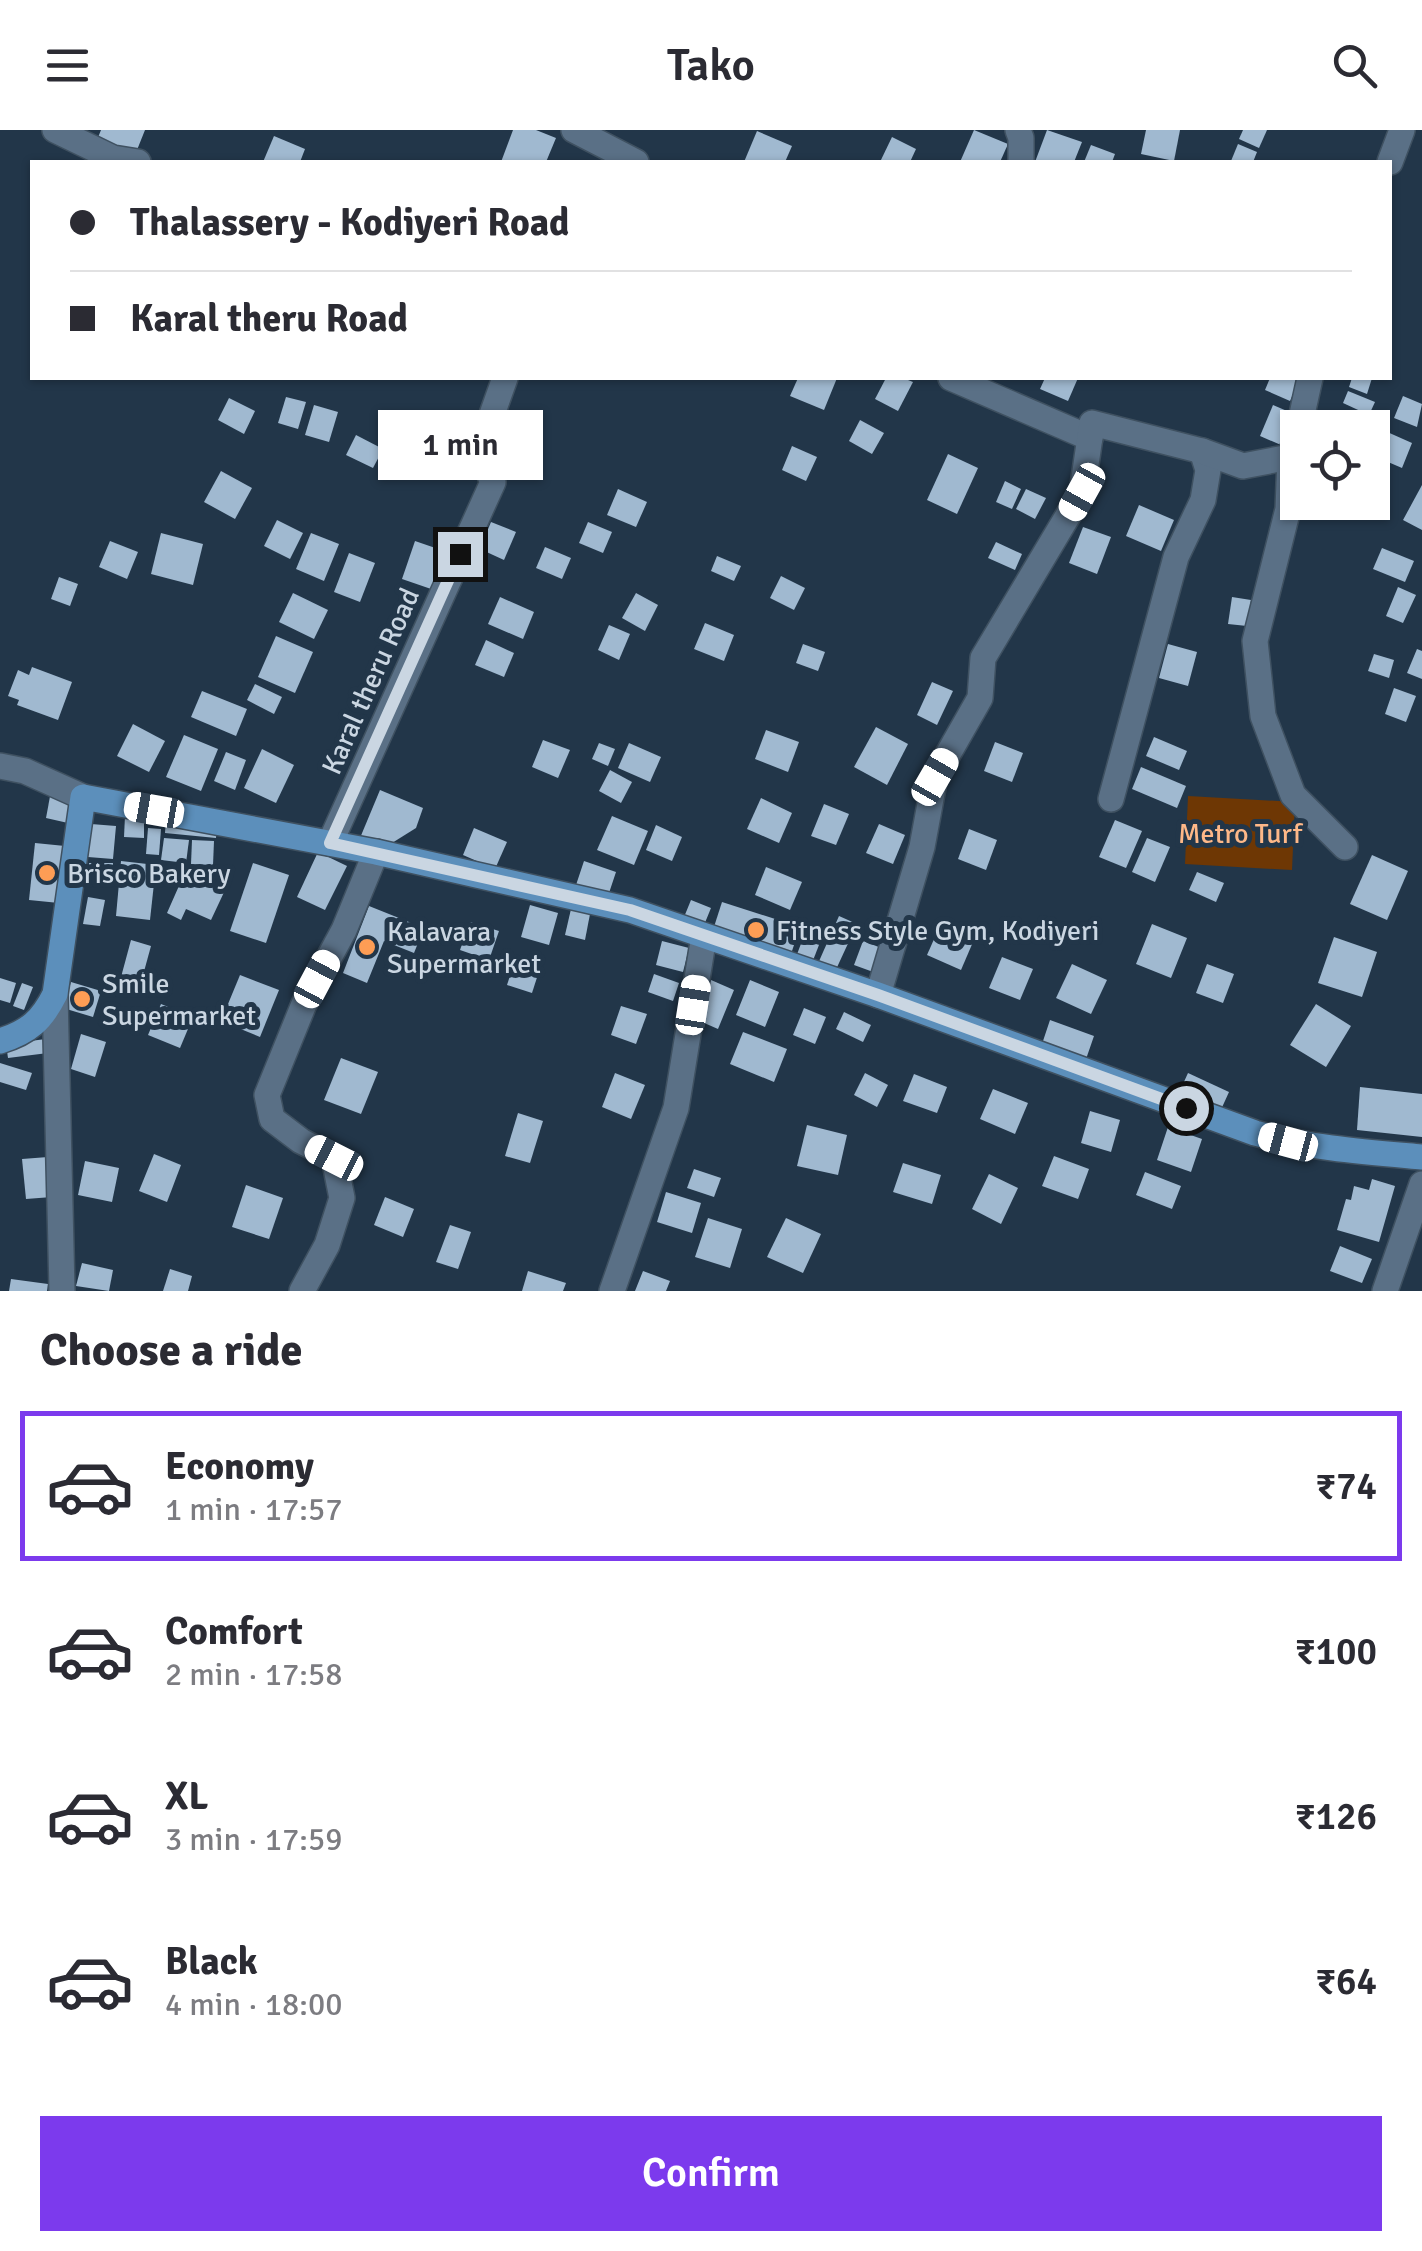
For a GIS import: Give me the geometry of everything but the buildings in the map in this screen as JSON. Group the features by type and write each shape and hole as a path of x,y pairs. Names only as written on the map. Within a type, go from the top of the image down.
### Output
{"main road":[{"path":"0,1042 43,1018 55,994 83,797 376,852 630,910 878,995 1255,1134 1340,1150 1422,1157"}],"street":[{"path":"55,130 112,158 125,160"},
{"path":"1018,130 1021,160"},
{"path":"1391,160 1402,130"},
{"path":"585,145 630,160"},
{"name":"Karal theru Road","path":"330,843 493,482 479,451 504,380"},
{"path":"956,380 1090,438"},
{"path":"1303,410 1310,380"},
{"path":"878,995 922,847 935,777 980,698 983,658 1082,492 1092,423 1202,451 1243,466 1280,447"},
{"path":"1110,799 1176,557 1203,500 1208,470 1202,451"},
{"path":"1285,520 1255,641 1262,716 1293,795 1345,848"},
{"path":"0,766 24,771 83,797"},
{"path":"302,1291 326,1245 342,1198 334,1158 301,1141 272,1119 266,1095 304,1004 344,930 376,852"},
{"path":"612,1291 676,1108 704,936"},
{"path":"55,994 62,1291"},
{"path":"1385,1291 1422,1184"}],"green space":[{"name":"Metro Turf","path":"1188,796 1295,802 1292,870 1185,864"}],"place":[{"name":"Brisco Bakery","path":"47,873"},
{"name":"Fitness Style Gym, Kodiyeri","path":"756,930"},
{"name":"Kalavara Supermarket","path":"367,947"},
{"name":"Smile Supermarket","path":"82,999"}],"route":[{"path":"460,554 330,843 630,910 878,995 1186,1108"}]}
